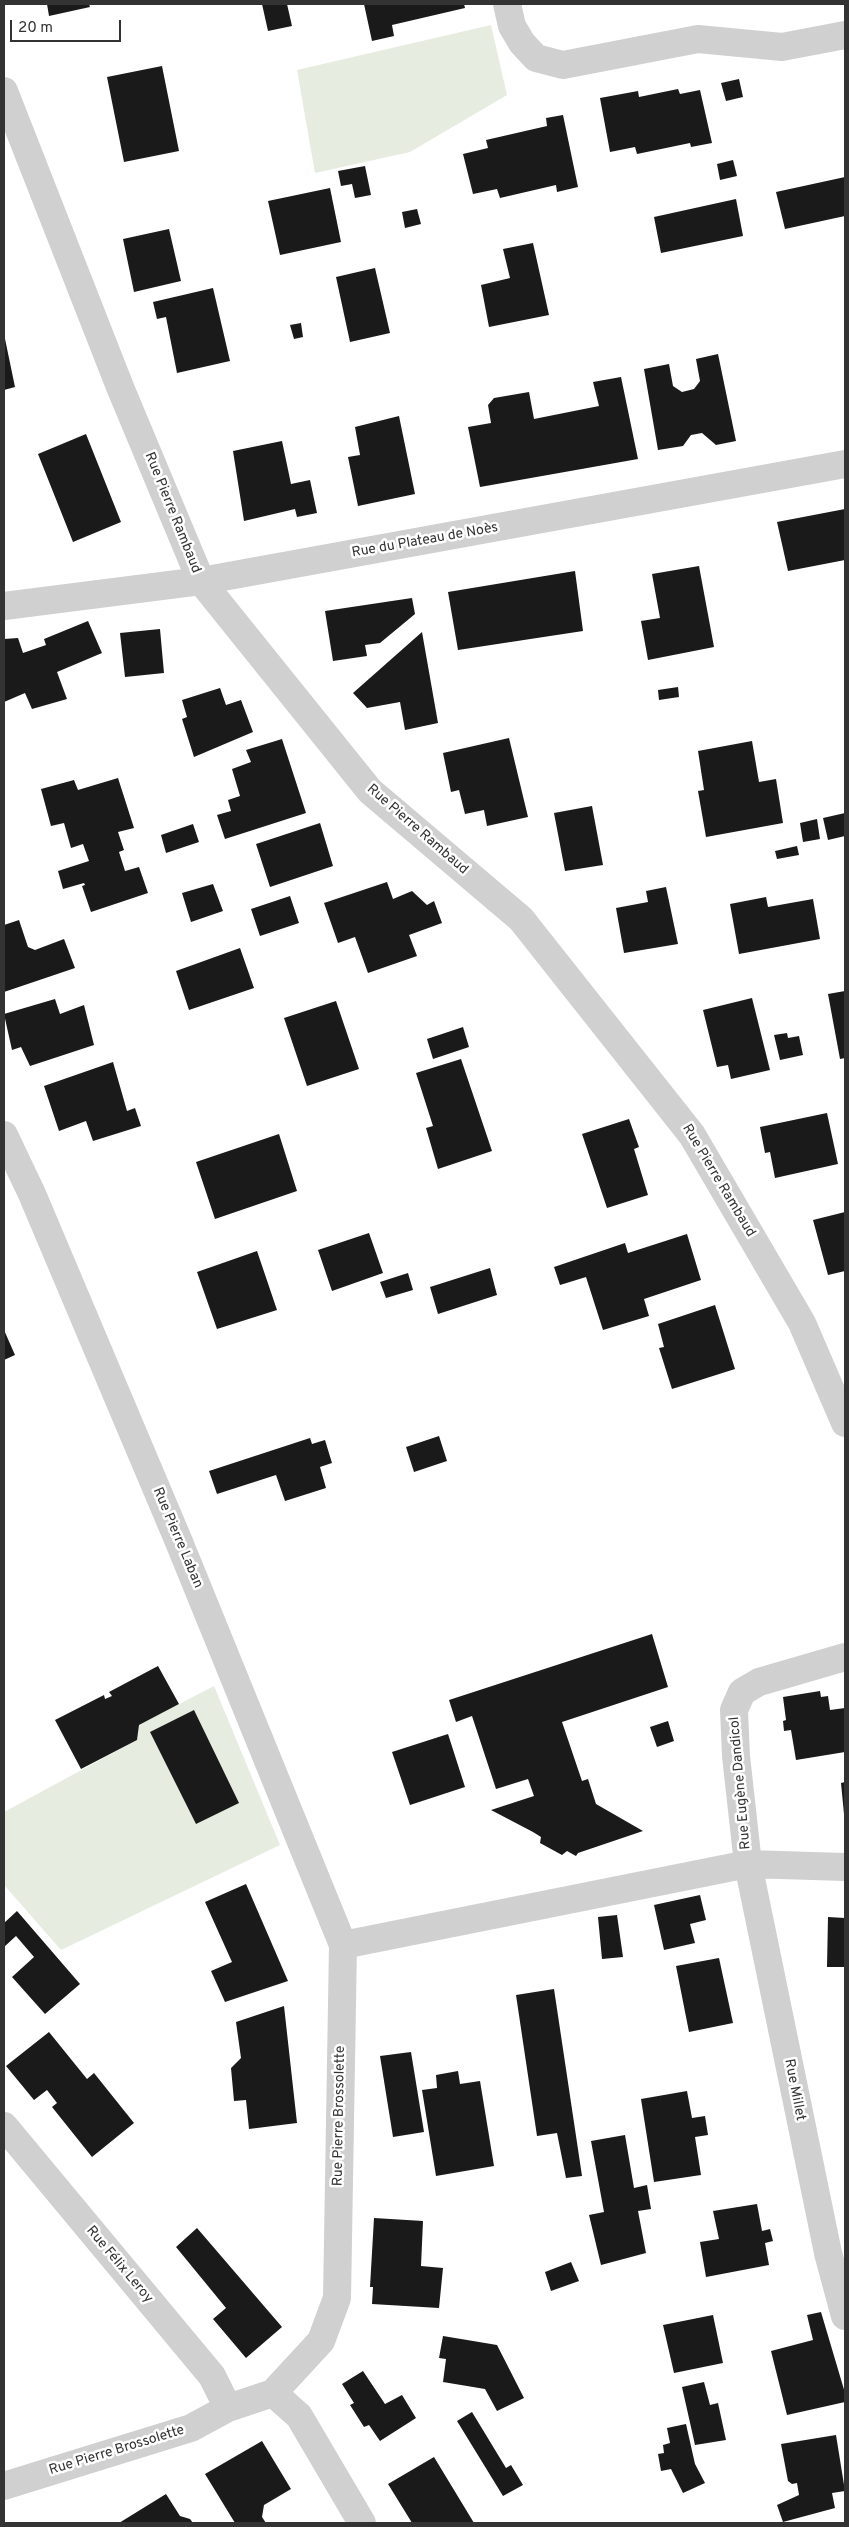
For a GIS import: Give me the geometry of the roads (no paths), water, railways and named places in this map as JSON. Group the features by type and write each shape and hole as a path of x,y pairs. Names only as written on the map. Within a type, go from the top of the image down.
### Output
{"street":[{"path":"507,4 512,26 522,44 536,58 562,65 698,39 782,47 845,35"},
{"name":"Rue Pierre Rambaud","path":"4,91 120,387 201,581 370,791 521,919 692,1136 802,1323 845,1423"},
{"name":"Rue du Plateau de Noès","path":"4,606 201,581 845,464"},
{"name":"Rue Pierre Laban","path":"4,1135 32,1194 179,1542 343,1945"},
{"name":"Rue Eugène Dandicol","path":"748,1864 735,1738 734,1710 742,1692 759,1682 845,1657"},
{"path":"343,1945 748,1864 845,1867"},
{"name":"Rue Millet","path":"748,1864 828,2253 845,2316"},
{"name":"Rue Pierre Brossolette","path":"4,2486 191,2428 228,2408 273,2393 321,2341 336,2298 343,1945"},
{"name":"Rue Félix Leroy","path":"4,2126 212,2376 228,2408"},
{"path":"273,2393 299,2416 362,2523"}]}
